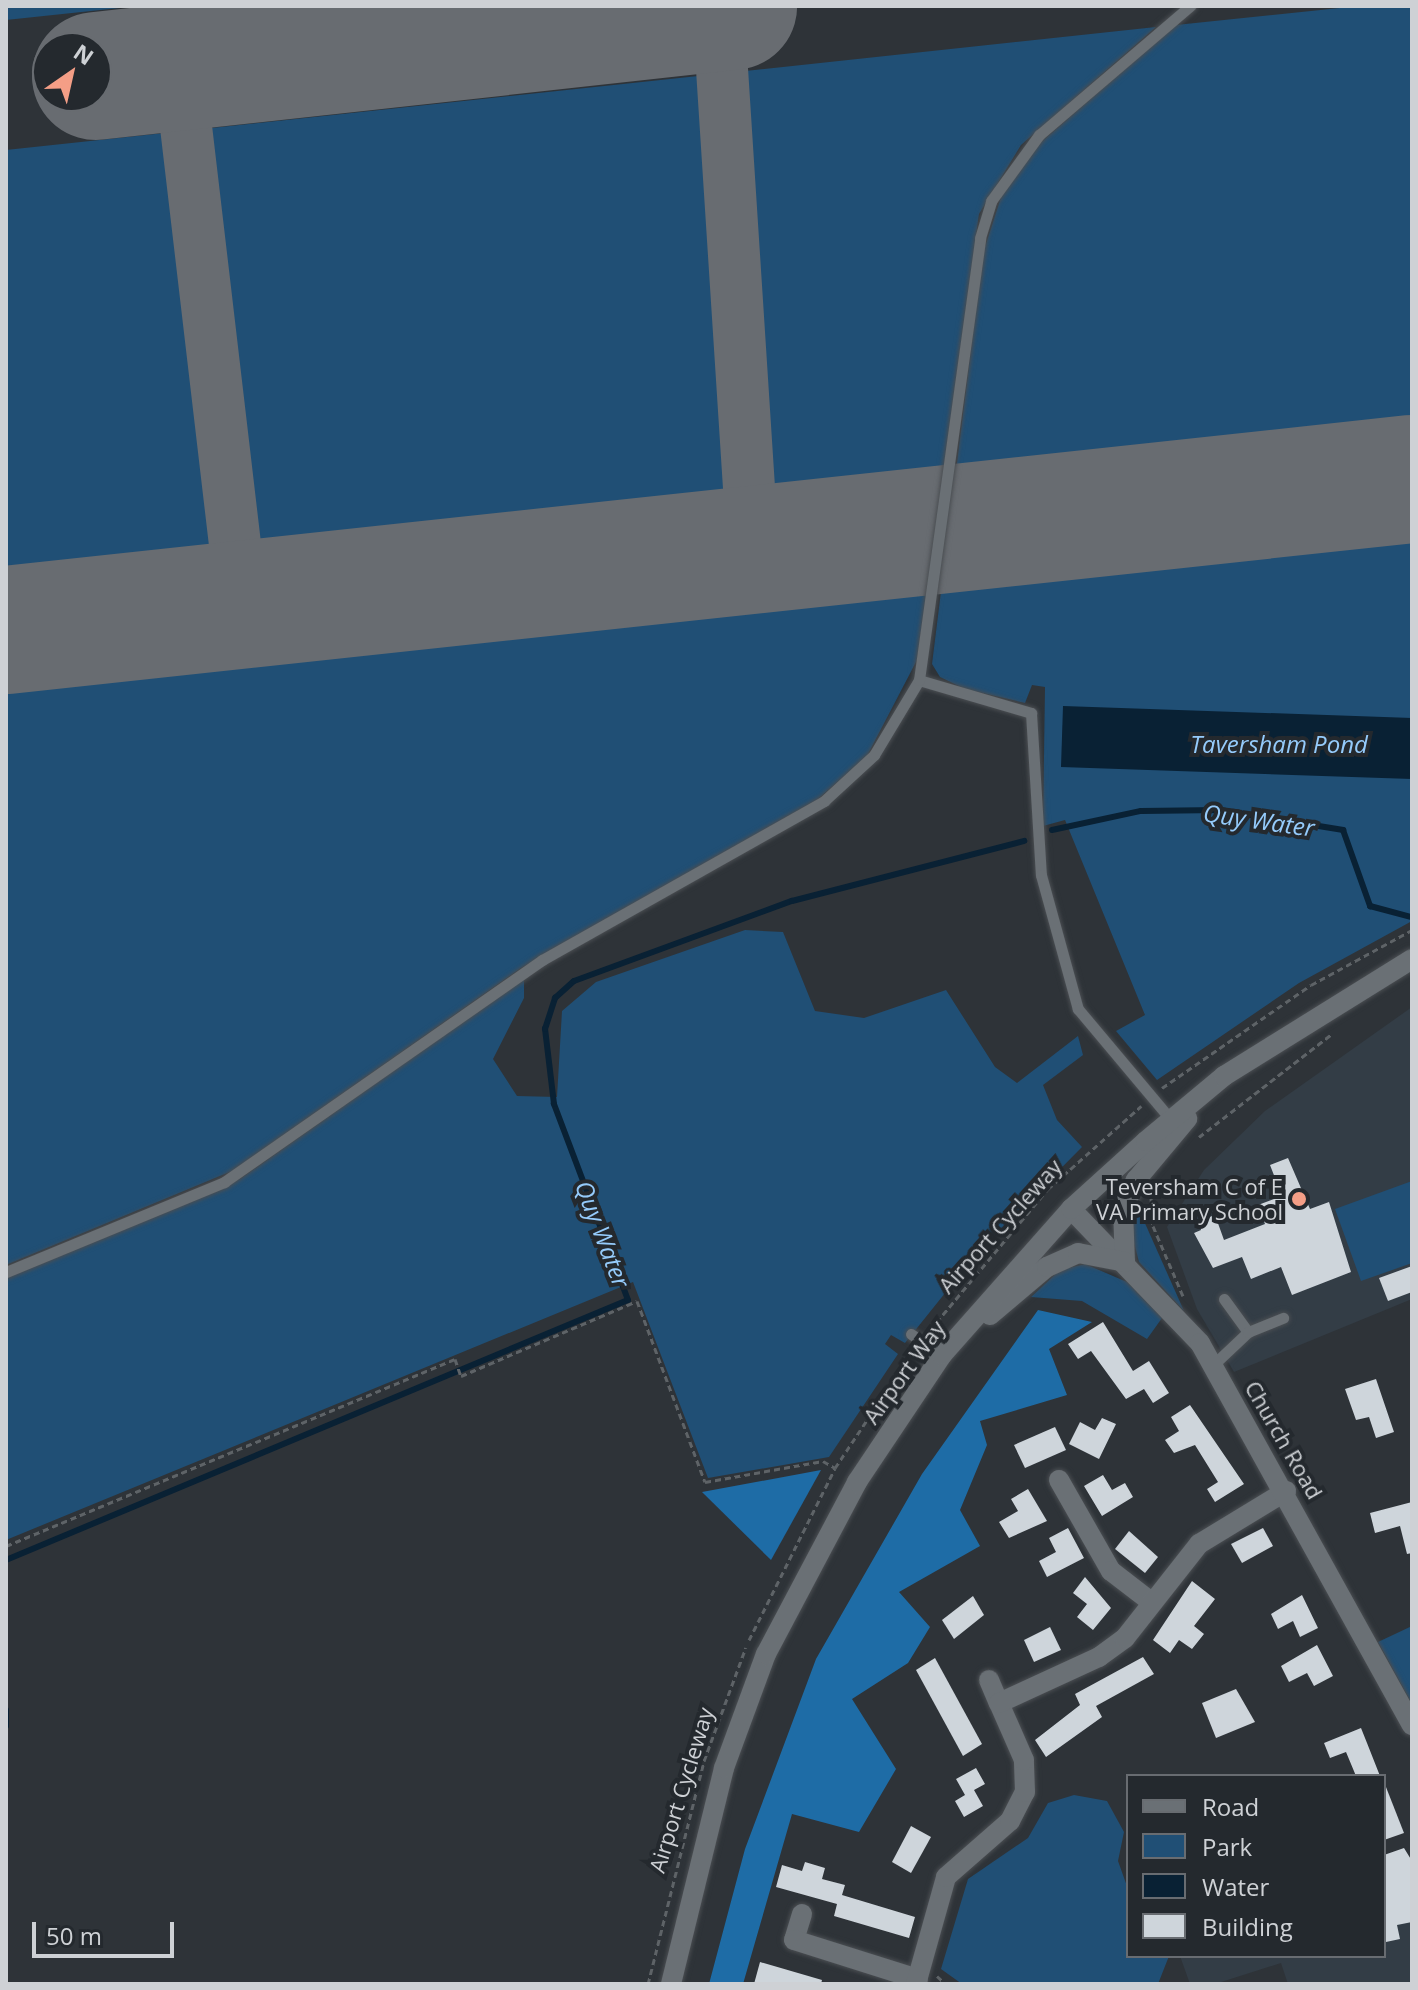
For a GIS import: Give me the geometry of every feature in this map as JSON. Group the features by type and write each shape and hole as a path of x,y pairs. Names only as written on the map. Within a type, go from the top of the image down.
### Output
{"street":[{"name":"Airport Way","path":"671,1984 724,1768 766,1654 857,1482 942,1355 1071,1209 1171,1120 1224,1076 1412,959"},
{"path":"942,1355 1047,1267 1078,1253 1125,1262 1123,1210 1136,1180 1224,1076"},
{"name":"Church Road","path":"1071,1209 1125,1262 1213,1365 1286,1491 1412,1725"},
{"path":"1059,1480 1111,1571 1150,1601"},
{"path":"999,1703 1099,1657 1125,1638 1150,1601 1199,1544 1286,1491"},
{"path":"802,1914 794,1940 917,1981 946,1877 1010,1821 1025,1792 1024,1760 989,1680"}],"lane":[{"path":"6,1272 224,1182 542,960 824,801 874,755 919,680 980,238 991,201 1039,135 1190,6"},
{"path":"919,680 1031,713 1041,875 1078,1009 1171,1120"},
{"path":"1224,1299 1248,1332"},
{"path":"1213,1365 1248,1332 1283,1318"},
{"path":"916,1338 942,1355"}],"path":[{"name":"Airport Cycleway","path":"648,1984 733,1675 835,1468 916,1338 1048,1189 1151,1097 1311,985 1412,930"},
{"path":"1192,1143 1336,1031"},
{"path":"1154,1190 1153,1226 1188,1308"},
{"path":"6,1546 455,1359 461,1376 637,1301 705,1482 823,1461 835,1468"}],"shaded area":[{"name":"Teversham C of E VA Primary School","path":"1412,1007 1412,1299 1234,1372 1197,1309 1167,1227 1204,1170 1265,1111"},
{"path":"1038,1310 1092,1322 1049,1349 1067,1395 980,1421 987,1445 960,1510 980,1546 899,1592 930,1627 908,1663 852,1699 896,1769 859,1832 792,1814 743,1984 709,1984 745,1849 816,1659 922,1474"},
{"path":"821,1470 771,1560 702,1492"},
{"path":"1412,1890 1412,1982 1288,1984 1281,1963 1215,1984 1190,1984 1181,1958 1386,1958 1386,1895"}],"green space":[{"path":"6,6 138,6 6,20"},
{"path":"1359,6 1412,6 1412,921 1299,983 1157,1080 1116,1031 1145,1015 1065,820 1043,826 1045,687 1032,685 1025,703 965,689 940,677 932,664 983,253 1003,191 1039,144 1176,25"},
{"path":"1156,27 1021,145 979,214 917,660 867,756 818,799 521,968 232,1171 6,1265 6,150"},
{"path":"745,930 783,932 815,1011 864,1018 946,990 995,1067 1017,1083 1078,1036 1083,1055 1043,1085 1057,1120 1082,1147 978,1252 905,1343 891,1335 885,1344 898,1354 829,1457 708,1478 633,1282 6,1540 6,1277 240,1179 524,979 524,998 493,1059 517,1096 557,1097 562,1011 596,982"},
{"path":"1412,1181 1412,1263 1361,1281 1335,1209"},
{"path":"1136,1203 1184,1311 1139,1262 1129,1224"},
{"path":"1085,1264 1127,1282 1162,1318 1147,1339 1082,1301 1031,1297 1060,1270"},
{"path":"1412,1626 1412,1704 1378,1642"},
{"path":"1074,1795 1107,1801 1124,1832 1118,1861 1126,1883 1126,1958 1168,1958 1158,1984 962,1984 941,1969 968,1879 1028,1838 1048,1803"}],"water":[{"name":"Taversham Pond","path":"1063,706 1412,718 1412,779 1061,767"}],"building":[{"path":"1288,1158 1310,1209 1329,1202 1351,1272 1292,1295 1281,1267 1251,1279 1242,1257 1213,1268 1194,1233 1201,1230 1198,1221 1215,1215 1224,1240 1265,1224 1258,1205 1282,1196 1270,1165"},
{"path":"1412,1266 1412,1292 1388,1301 1379,1278"},
{"path":"1103,1322 1133,1371 1149,1361 1169,1393 1153,1403 1144,1389 1126,1399 1091,1351 1078,1359 1068,1344"},
{"path":"1376,1379 1394,1432 1376,1438 1369,1417 1356,1420 1345,1389"},
{"path":"1190,1405 1244,1484 1215,1502 1207,1489 1218,1482 1195,1445 1174,1453 1165,1440 1179,1431 1171,1417"},
{"path":"1102,1418 1116,1424 1099,1459 1069,1444 1080,1422 1095,1430"},
{"path":"1055,1427 1066,1450 1025,1468 1014,1445"},
{"path":"1103,1475 1112,1490 1125,1483 1133,1497 1102,1516 1084,1486"},
{"path":"1028,1489 1047,1521 1009,1538 999,1522 1018,1511 1011,1499"},
{"path":"1412,1502 1412,1553 1407,1554 1400,1526 1375,1533 1370,1513"},
{"path":"1068,1528 1084,1558 1047,1577 1039,1561 1056,1552 1049,1538"},
{"path":"1263,1528 1273,1546 1242,1563 1231,1544"},
{"path":"1129,1531 1158,1557 1145,1573 1115,1549"},
{"path":"1085,1577 1111,1608 1093,1630 1077,1617 1087,1604 1073,1593"},
{"path":"1192,1581 1215,1599 1194,1626 1204,1634 1192,1649 1179,1640 1170,1653 1153,1640"},
{"path":"1302,1595 1318,1628 1300,1637 1293,1621 1278,1629 1271,1614"},
{"path":"973,1596 984,1615 954,1639 942,1620"},
{"path":"1050,1627 1061,1650 1034,1662 1024,1640"},
{"path":"1317,1645 1333,1676 1314,1686 1307,1673 1289,1682 1281,1666"},
{"path":"1143,1657 1154,1674 1096,1706 1102,1717 1046,1757 1035,1740 1080,1705 1075,1694"},
{"path":"935,1658 982,1744 963,1756 916,1670"},
{"path":"1236,1689 1255,1722 1216,1738 1202,1703"},
{"path":"1361,1728 1379,1774 1355,1774 1346,1752 1330,1758 1324,1743"},
{"path":"976,1768 985,1784 974,1790 983,1806 964,1817 955,1801 965,1795 956,1779"},
{"path":"1386,1787 1404,1833 1386,1839"},
{"path":"911,1826 931,1837 911,1873 892,1862"},
{"path":"1404,1848 1412,1861 1412,1922 1397,1925 1400,1939 1386,1942 1386,1854"},
{"path":"805,1862 825,1868 822,1879 845,1885 842,1895 915,1917 909,1938 834,1916 837,1904 776,1887 782,1865 802,1871"},
{"path":"760,1962 822,1980 821,1984 754,1984"}],"waterway":[{"name":"Quy Water","path":"1052,830 1141,811 1220,810 1343,830 1370,906 1411,917"},
{"name":"Quy Water","path":"6,1560 628,1300 554,1104 545,1029 555,998 574,981 792,901 1024,841"},
{"name":"Quy Water","path":"6,1710 6,1726"}],"taxiway":[{"path":"208,6 233,43 261,56 292,56"},
{"path":"718,7 753,550"},
{"path":"179,67 242,604"}],"runway":[{"path":"112,74 733,6"},
{"path":"6,630 1412,479"}],"place":[{"name":"Teversham C of E VA Primary School","path":"1299,1199"}]}
